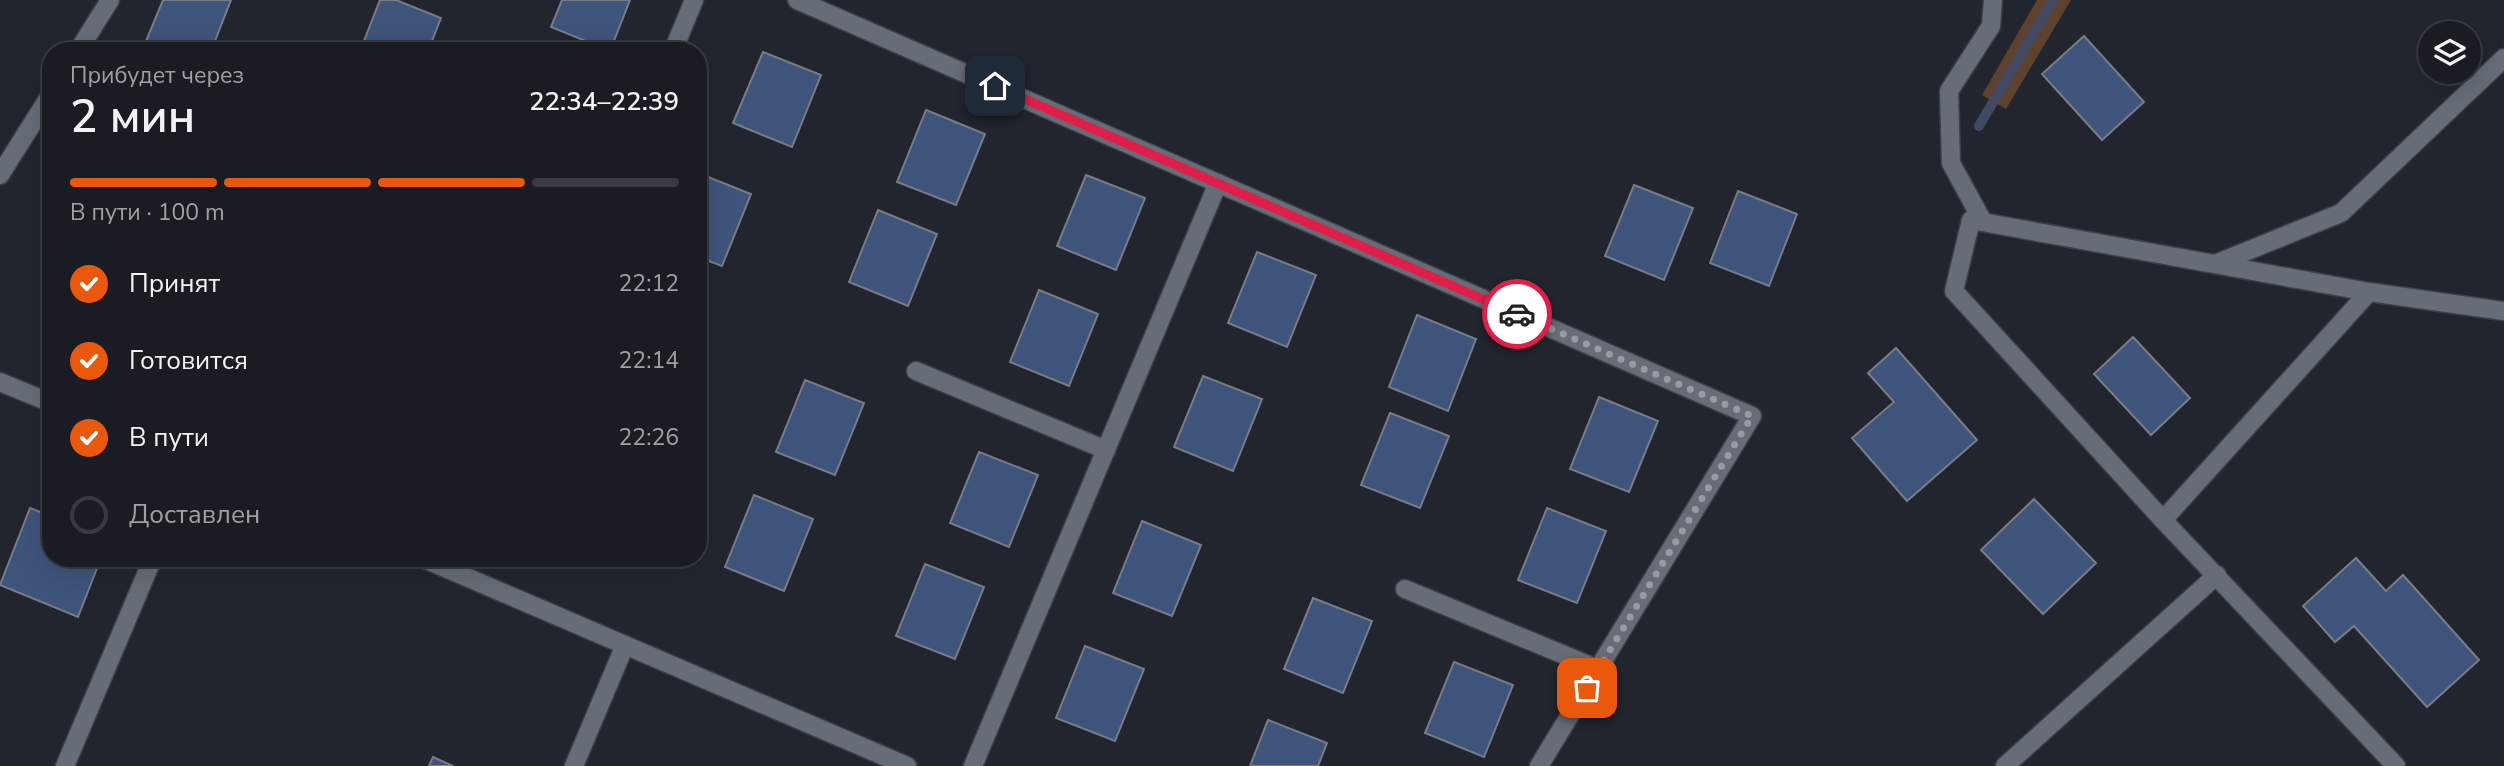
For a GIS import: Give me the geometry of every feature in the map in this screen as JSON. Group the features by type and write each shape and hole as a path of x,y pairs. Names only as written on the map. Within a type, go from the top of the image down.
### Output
{"street":[{"path":"84,42 110,0"},
{"path":"677,42 694,0"},
{"path":"797,0 1752,416 1539,766"},
{"path":"1982,220 1951,163 1950,90 1991,26 1993,0"},
{"path":"2215,264 2341,214 2504,58"},
{"path":"0,175 42,108"},
{"path":"973,766 1218,183"},
{"path":"2396,766 2163,520 1954,292 1971,220 2370,292 2504,311"},
{"path":"2163,520 2370,292"},
{"path":"916,371 1106,450"},
{"path":"0,382 42,399"},
{"path":"65,766 149,567"},
{"path":"462,567 625,645 907,766"},
{"path":"2006,766 2217,575"},
{"path":"1405,589 1598,669"},
{"path":"574,766 625,645"}],"shaded area":[{"path":"2037,0 2071,0 2006,109 1982,95"}],"building":[{"path":"163,0 231,0 215,42 146,41"},
{"path":"380,0 396,0 441,18 432,42 364,42"},
{"path":"562,0 630,0 614,42 588,42 551,27"},
{"path":"2084,36 2144,102 2102,140 2042,74"},
{"path":"763,52 821,75 792,147 733,123"},
{"path":"926,110 985,134 956,205 897,182"},
{"path":"1086,175 1145,198 1116,270 1057,246"},
{"path":"707,177 751,194 722,266 707,260"},
{"path":"1634,185 1693,208 1664,280 1605,256"},
{"path":"1738,191 1797,214 1769,286 1710,263"},
{"path":"878,210 937,234 908,306 849,282"},
{"path":"1257,252 1316,275 1287,347 1228,323"},
{"path":"1039,290 1098,314 1069,386 1010,362"},
{"path":"1417,315 1476,339 1448,411 1389,387"},
{"path":"2133,337 2190,398 2151,435 2094,374"},
{"path":"1896,348 1977,440 1907,501 1852,438 1894,402 1868,373"},
{"path":"1203,376 1262,399 1233,471 1174,447"},
{"path":"805,380 864,403 835,475 776,452"},
{"path":"1599,397 1658,421 1629,492 1570,469"},
{"path":"1390,413 1449,436 1420,508 1361,485"},
{"path":"979,452 1038,475 1009,547 950,523"},
{"path":"754,495 813,519 784,591 725,567"},
{"path":"2034,499 2096,563 2043,614 1981,550"},
{"path":"30,508 42,513 42,567 97,567 78,617 0,585"},
{"path":"1547,508 1606,531 1577,603 1518,580"},
{"path":"1142,521 1201,545 1172,616 1113,593"},
{"path":"2356,558 2386,591 2403,575 2479,660 2427,707 2354,626 2335,642 2303,606"},
{"path":"925,564 984,587 955,659 896,636"},
{"path":"1313,598 1372,621 1343,693 1284,669"},
{"path":"1085,646 1144,669 1115,741 1056,718"},
{"path":"1454,662 1513,685 1484,757 1425,733"},
{"path":"1268,720 1327,743 1318,766 1250,766"},
{"path":"433,757 453,766 429,766"}],"waterway":[{"path":"1979,126 2053,0"}],"way so far":[{"path":"1517,314 1752,416 1587,688"}],"route":[{"path":"995,86 1517,314"}]}
